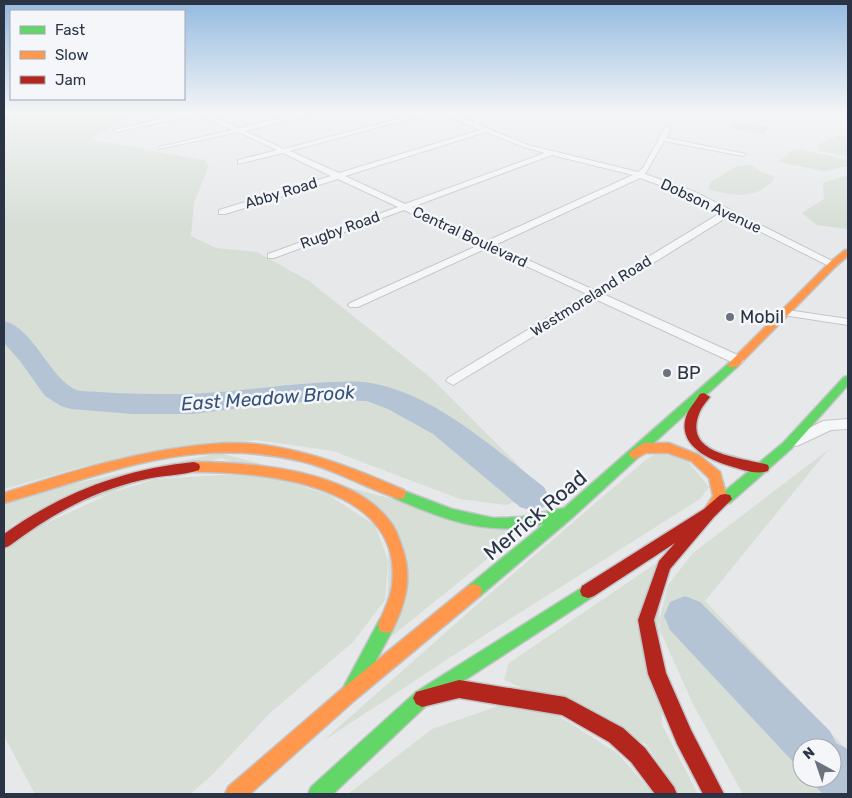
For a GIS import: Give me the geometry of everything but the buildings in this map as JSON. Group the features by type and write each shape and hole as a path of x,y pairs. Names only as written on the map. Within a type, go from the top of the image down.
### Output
{"main road":[{"name":"Merrick Road","path":"235,794 349,694 568,512 722,375 787,313 833,264 848,252"},
{"path":"722,375 699,402 692,418 690,428 695,443 708,454 740,466 763,468"},
{"path":"318,794 422,698 709,513 787,446 848,379"},
{"path":"4,498 139,457 186,450 231,448 270,450 321,460 356,473 428,507 450,515 499,524 568,512"},
{"path":"627,459 644,448 669,448 695,458 715,476 720,497 709,513 664,566 646,620 657,674 684,738 714,794"},
{"path":"4,542 32,520 86,492 136,476 174,470 244,467 275,470 334,488 358,500 384,523 395,540 401,569 397,603 349,694"},
{"path":"422,698 459,689 565,706 616,735 638,755 667,794"}],"street":[{"name":"Abby Road","path":"222,212 422,150"},
{"name":"Dobson Avenue","path":"541,150 640,175 690,192 833,264"},
{"path":"354,305 640,175 657,150"},
{"path":"723,150 743,154"},
{"path":"241,162 284,151"},
{"name":"Central Boulevard","path":"284,151 738,360"},
{"name":"Rugby Road","path":"271,256 551,153"},
{"name":"Westmoreland Road","path":"453,381 729,212"},
{"path":"787,313 848,322"},
{"path":"787,446 828,425 848,424"}],"shaded area":[{"path":"4,150 150,150 204,160 209,166 194,202 191,236 216,248 257,252 309,281 431,378 543,490 506,505 460,499 333,451 256,440 85,466 4,489"},
{"path":"792,150 805,150 848,160 848,166 824,171 778,162"},
{"path":"848,150 848,156 819,151"},
{"path":"752,165 760,171 775,177 762,190 754,193 735,194 708,189 711,182 737,166"},
{"path":"848,175 847,229 817,225 802,213 824,199 823,183"},
{"path":"828,450 705,601 836,738 792,738 792,788 842,788 842,745 848,751 848,794 743,794 693,704 658,626 668,585 693,553"},
{"path":"220,453 516,532 506,544 387,640 389,516 221,458 14,524 4,533 4,503 57,487"},
{"path":"657,454 684,457 709,487 700,499 480,638 323,741 471,610 648,458"},
{"path":"255,473 319,489 375,525 388,560 385,600 353,642 270,713 211,776 190,794 35,794 4,736 4,552 16,537 140,480"},
{"path":"658,562 662,725 698,794 679,794 646,744 504,680 509,663"},
{"path":"501,705 551,711 617,753 654,794 348,794 432,729"}],"waterway":[{"name":"East Meadow Brook","path":"4,328 29,355 55,389 71,399 132,404 192,404 274,395 334,391 370,392 398,402 444,426 532,497"},
{"name":"East Meadow Brook","path":"685,616 803,738"},
{"name":"East Meadow Brook","path":"842,778 848,784"}],"traffic: fast":[{"path":"474,591 568,513 733,365"},
{"path":"725,499 787,446 848,379"},
{"path":"399,494 452,515 493,524 522,523 568,513"},
{"path":"318,794 422,698 588,591"},
{"path":"349,694 386,625"}],"traffic: slow":[{"path":"733,365 833,264 848,252"},
{"path":"4,498 76,475 150,456 225,447 263,449 313,459 399,494"},
{"path":"635,454 644,448 669,448 695,458 715,476 720,497 709,513"},
{"path":"194,467 251,469 284,474 316,482 346,494 371,511 389,532 399,559 400,585 394,609 386,625"},
{"path":"235,794 349,694 474,591"}],"traffic: jam":[{"path":"704,397 693,414 690,428 693,439 701,448 712,455 738,464 763,468"},
{"path":"4,542 47,513 93,490 143,474 194,467"},
{"path":"588,591 709,513 725,499"},
{"path":"709,513 664,566 646,620 657,674 684,737 714,794"},
{"path":"422,698 459,689 565,706 616,735 638,755 667,794"}],"place":[{"name":"Mobil","path":"730,317"},
{"name":"BP","path":"667,373"}]}
